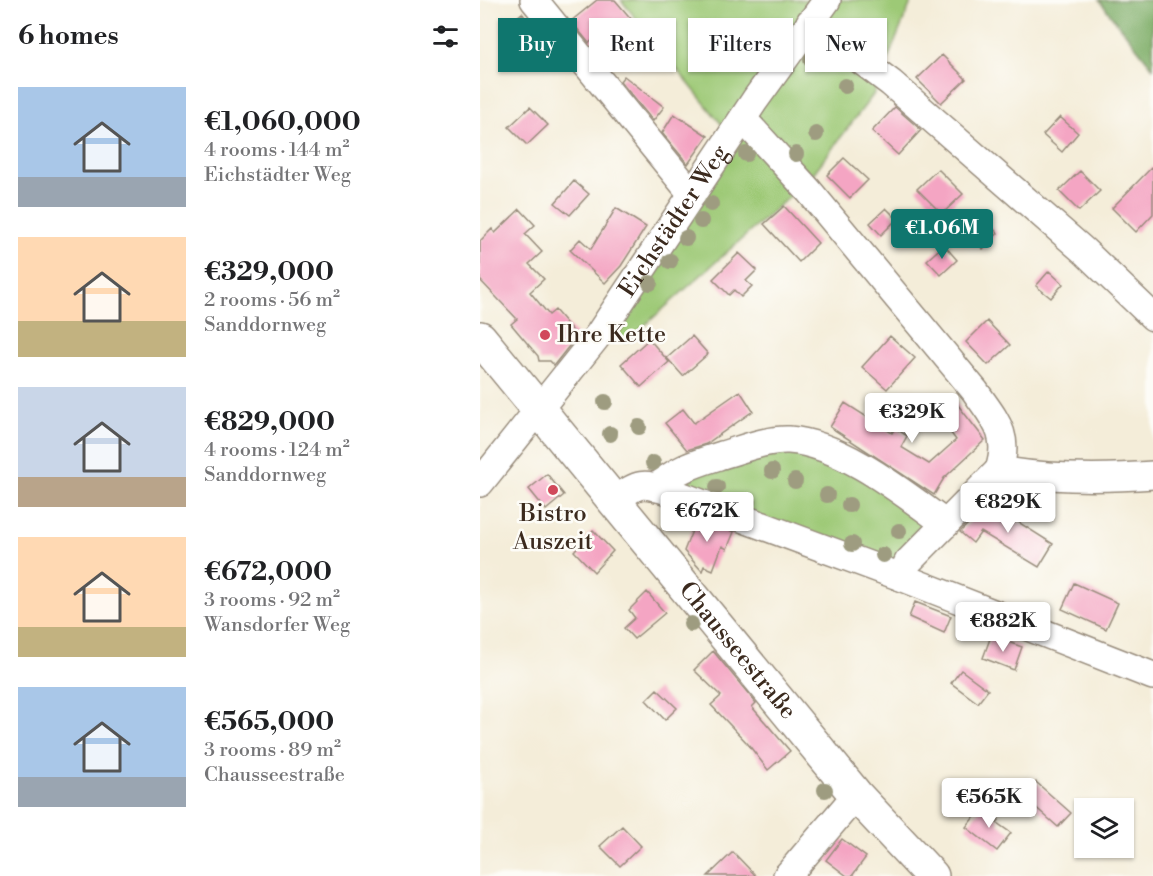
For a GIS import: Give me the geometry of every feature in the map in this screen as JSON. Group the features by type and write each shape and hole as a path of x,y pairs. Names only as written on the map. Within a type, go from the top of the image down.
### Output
{"main road":[{"name":"Chausseestraße","path":"480,338 856,795 932,876"}],"street":[{"path":"534,0 692,194"},
{"name":"Eichstädter Weg","path":"813,18 827,0"},
{"name":"Eichstädter Weg","path":"480,483 599,334 805,29"},
{"path":"876,72 1084,251 1153,317"},
{"name":"Eichstädter Weg","path":"743,119 809,191 975,391 999,427 1005,452 999,470"},
{"path":"657,488 665,478 706,460 759,444 787,440 806,443 835,454 888,483 945,524"},
{"path":"901,577 908,562 999,470 1038,477 1111,478 1153,475"},
{"path":"615,500 636,485 657,488 901,577 1153,676"},
{"path":"787,876 856,795"}],"green space":[{"path":"621,0 912,0 887,61 887,18 805,18 805,72 882,72 873,95 809,179 626,342 611,329 723,126 676,68 676,18 636,18"},
{"path":"1099,0 1153,0 1153,68"},
{"path":"804,448 928,515 891,564 670,484 704,467"}],"building":[{"path":"597,0 615,0 630,18 589,18 589,43 577,28 577,18 575,18"},
{"path":"522,13 526,18 516,18"},
{"path":"942,55 966,79 941,103 917,79"},
{"path":"624,76 664,107 653,121 620,81"},
{"path":"530,107 548,125 527,145 509,127"},
{"path":"895,107 921,130 898,155 872,131"},
{"path":"674,114 708,136 688,164 662,133"},
{"path":"1060,117 1078,133 1062,152 1043,135"},
{"path":"844,158 868,180 850,198 827,175"},
{"path":"1153,166 1153,214 1136,232 1112,208"},
{"path":"938,169 963,194 942,214 917,189"},
{"path":"1080,171 1100,191 1079,211 1059,191"},
{"path":"574,181 589,194 570,215 555,203"},
{"path":"784,206 818,243 799,262 764,224"},
{"path":"616,208 646,227 621,266 605,283 570,250 580,239 591,249"},
{"path":"886,208 897,219 881,235 870,223"},
{"path":"520,209 535,225 525,234 542,252 529,264 544,279 530,292 549,315 555,310 577,336 554,365 550,361 539,361 538,356 511,324 517,319 480,280 480,241 492,229 495,233"},
{"path":"983,220 998,233 983,249 969,236"},
{"path":"944,245 957,260 941,275 927,260"},
{"path":"739,253 757,270 746,281 752,286 741,297 734,290 729,295 713,279"},
{"path":"1049,271 1063,284 1051,298 1036,286"},
{"path":"987,321 1010,345 988,365 966,342"},
{"path":"692,336 708,354 683,376 667,358"},
{"path":"890,336 915,358 887,389 862,367"},
{"path":"649,339 669,362 641,387 621,364"},
{"path":"740,391 753,411 706,444 687,450 665,423 683,409 694,423"},
{"path":"951,396 985,440 944,478 934,495 830,427 845,403 892,433 895,428 907,436 901,447 929,464 956,440 934,410"},
{"path":"547,474 564,495 546,510 529,489"},
{"path":"991,501 1010,517 1053,544 1039,567 981,532 973,543 960,532"},
{"path":"697,518 734,532 727,549 722,546 713,570 704,566 702,571 684,551"},
{"path":"593,530 613,551 594,572 574,551"},
{"path":"1074,583 1118,603 1106,629 1062,609"},
{"path":"647,592 665,613 634,639 624,628 635,618 629,610"},
{"path":"915,602 951,616 944,633 909,617"},
{"path":"991,636 1022,647 1014,670 983,658"},
{"path":"713,651 756,703 752,707 790,751 768,770 748,744 711,705 721,696 694,670"},
{"path":"961,670 988,690 978,703 951,683"},
{"path":"657,689 677,708 665,720 646,700"},
{"path":"1036,782 1071,813 1058,827 1023,796"},
{"path":"982,807 999,820 997,823 1011,833 997,851 966,827"},
{"path":"622,826 641,846 620,866 600,846"},
{"path":"842,839 866,857 852,876 847,876 826,860"},
{"path":"733,852 756,876 708,876"}],"place":[{"name":"Ihre Kette","path":"545,335"},
{"name":"Bistro Auszeit","path":"553,490"}]}
